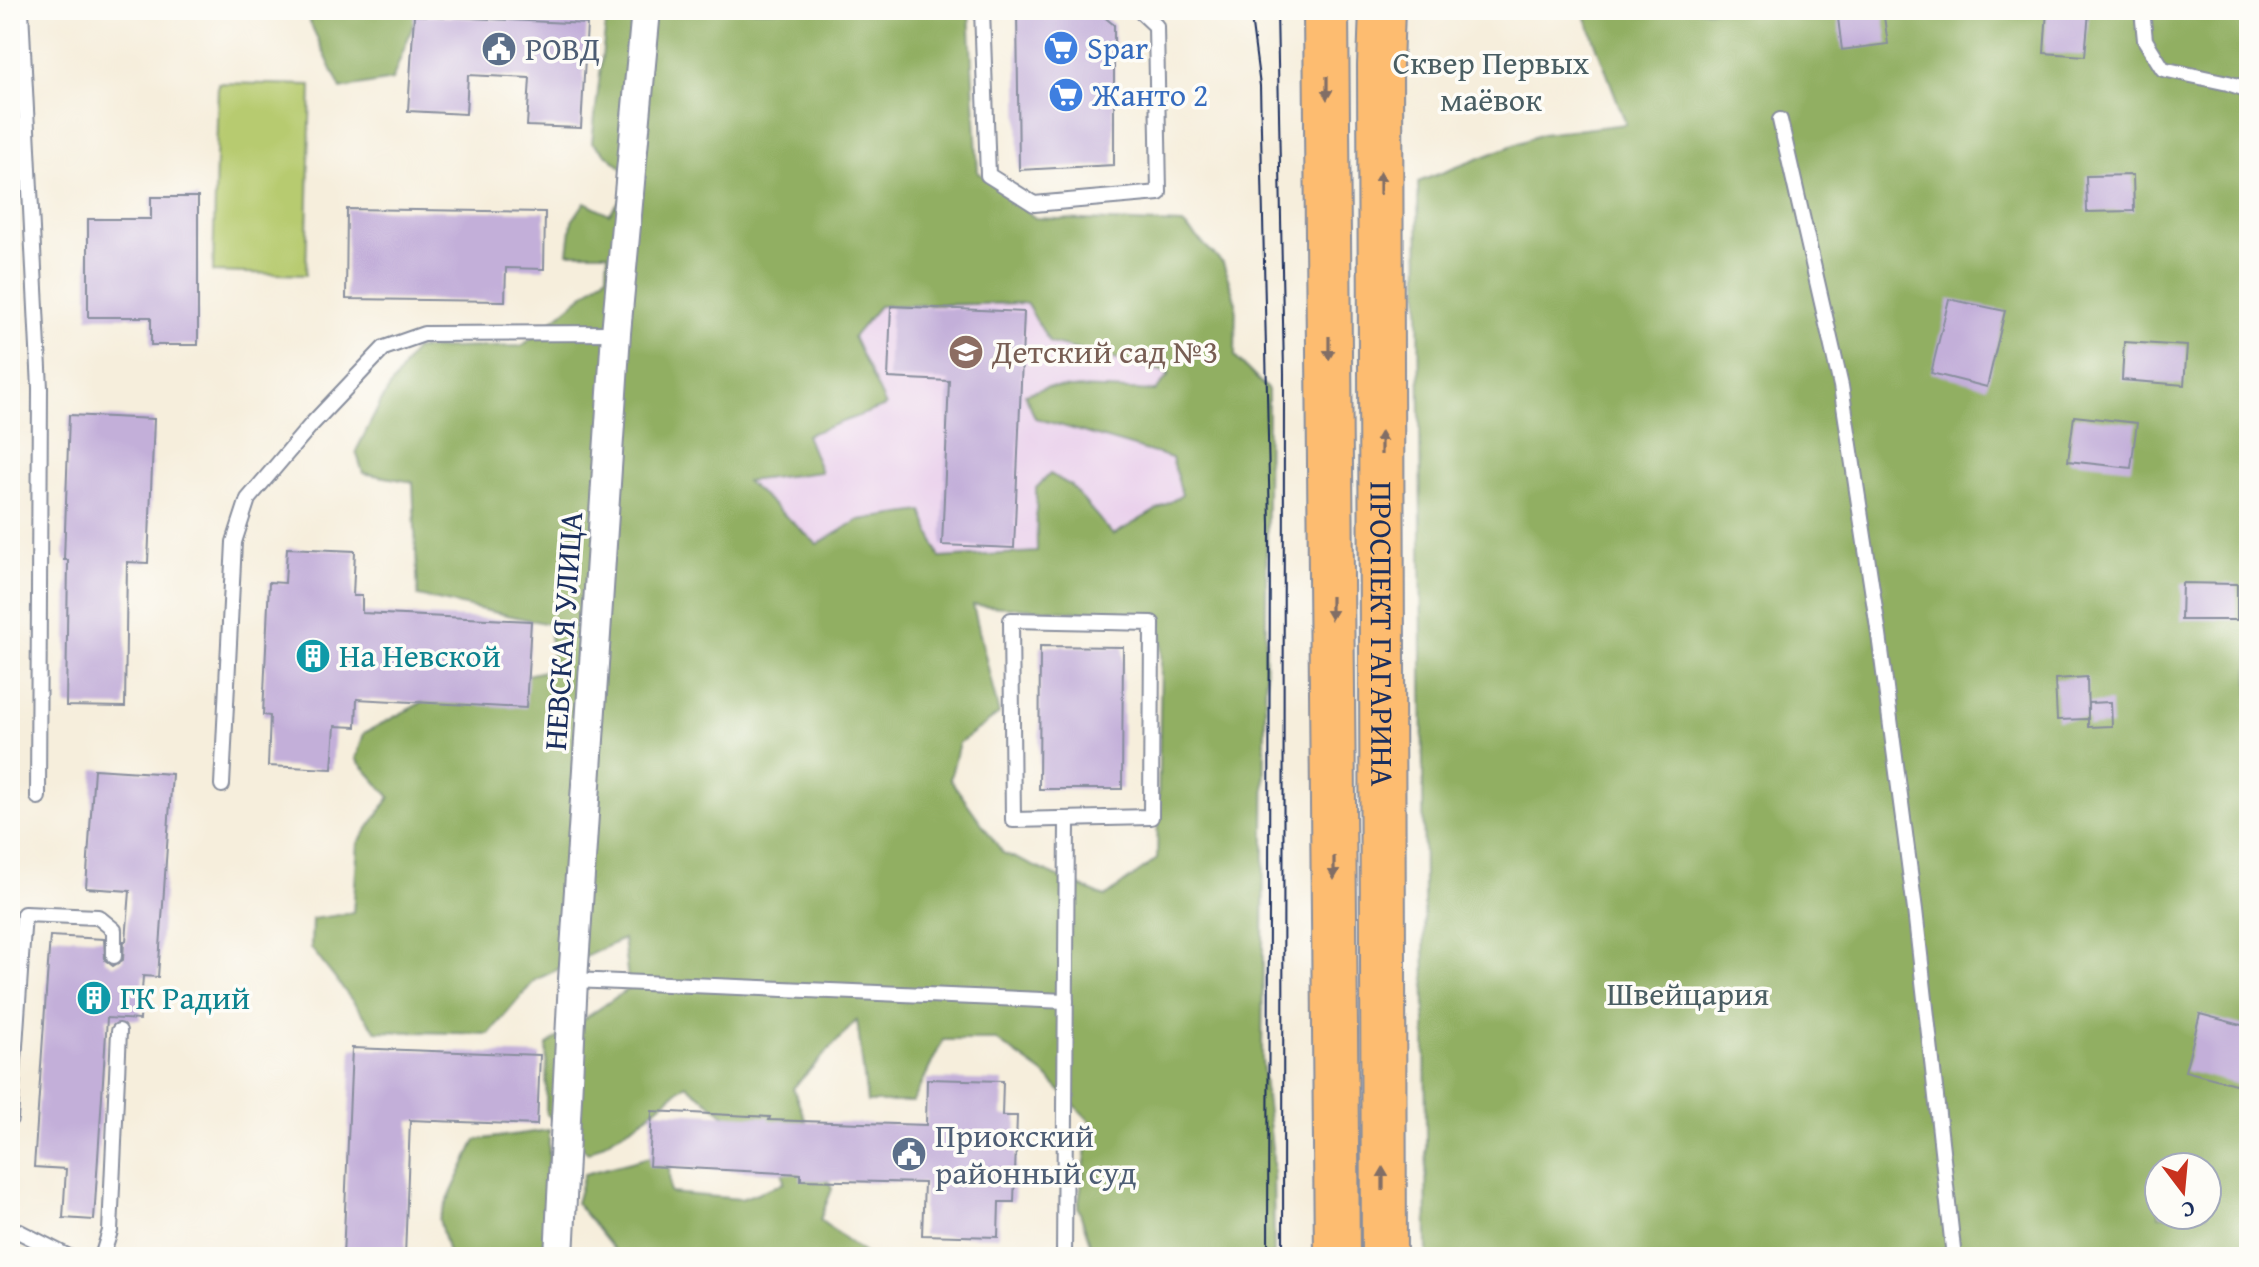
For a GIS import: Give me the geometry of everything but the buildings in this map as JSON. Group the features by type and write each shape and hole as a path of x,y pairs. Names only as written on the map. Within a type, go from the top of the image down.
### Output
{"main road":[{"name":"ПРОСПЕКТ ГАГАРИНА","path":"1326,10 1337,1257"},
{"name":"ПРОСПЕКТ ГАГАРИНА","path":"1382,10 1384,1257"}],"street":[{"name":"НЕВСКАЯ УЛИЦА","path":"559,1257 573,980 616,333 646,10"}],"lane":[{"path":"21,10 40,388 38,797"},
{"path":"982,10 988,175 1034,204 1159,193 1156,26 1139,10"},
{"path":"2142,10 2145,40 2163,69 2249,90"},
{"path":"1780,120 1843,401 1879,635 1915,910 1954,1257"},
{"path":"222,785 234,542 248,499 311,425 384,348 424,334 616,333"},
{"path":"1011,620 1152,623 1151,817 1067,819 1013,820 1011,620"},
{"path":"1064,1257 1067,819"},
{"path":"10,1119 24,914 98,917 114,930 114,956"},
{"path":"573,980 1066,1001"},
{"path":"102,1257 110,1231 119,1031"},
{"path":"10,1227 69,1257"}],"shaded area":[{"name":"Детский сад №3","path":"1189,243 1195,575 749,578 739,249"}],"green space":[{"path":"240,10 419,10 392,80 341,89 306,14 243,14"},
{"path":"601,10 969,10 978,172 1035,218 1183,224 1223,263 1236,303 1235,357 1268,390 1262,1060 1273,1157 1274,1257 1094,1255 1078,1207 1091,1122 1044,1074 996,1040 943,1040 913,1102 867,1102 857,1020 793,1088 832,1189 820,1220 869,1257 620,1257 576,1203 584,1174 650,1157 669,1166 670,1193 741,1199 784,1183 781,1160 686,1084 645,1118 588,1153 546,1113 547,1045 629,988 623,939 535,980 489,1034 376,1031 311,948 312,919 353,913 358,843 390,797 356,759 364,733 434,696 553,669 549,624 418,596 413,482 363,473 356,451 383,398 415,349 522,346 607,275 608,253 568,253 572,221 585,202 609,214 636,180 592,142 606,23","holes":["1026,303 1050,343 1170,373 1156,391 1047,387 1025,394 1035,418 1172,458 1182,495 1113,535 1070,485 1050,474 1036,488 1037,552 940,558 922,511 859,520 817,544 746,481 821,472 806,435 886,406 853,337 879,306","973,605 1162,617 1157,859 1105,897 1003,853 950,779 959,743 999,714"]},
{"name":"Швейцария","path":"1583,10 2249,10 2249,1257 1427,1257 1418,182 1542,134 1626,124"},
{"path":"218,83 311,85 306,275 213,272"},
{"path":"549,1130 548,1257 449,1257 439,1219 476,1140"}],"tram line":[{"path":"1250,10 1260,86 1270,525 1268,1257"},
{"path":"1277,10 1284,373 1283,1257"}],"place":[{"name":"Spar","path":"1061,48"},
{"name":"РОВД","path":"499,49"},
{"name":"Жанто 2","path":"1066,95"},
{"name":"Детский сад №3","path":"966,352"},
{"name":"На Невской","path":"313,656"},
{"name":"ГК Радий","path":"94,998"},
{"name":"Приокский районный суд","path":"909,1154"}],"park label":[{"name":"Сквер Первых маёвок","path":"1491,82"}]}
